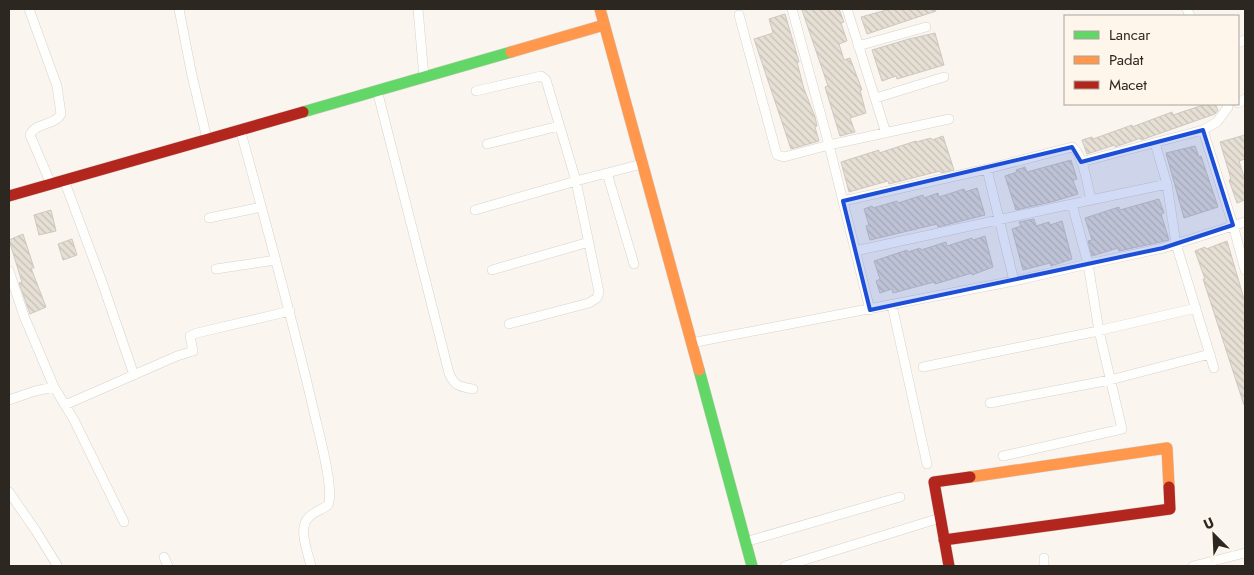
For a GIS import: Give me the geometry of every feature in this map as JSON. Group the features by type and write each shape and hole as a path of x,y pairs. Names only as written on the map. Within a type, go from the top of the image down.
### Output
{"street":[{"path":"29,9 57,86 61,114 56,120 34,128 30,135 50,184"},
{"path":"179,9 207,139"},
{"path":"418,9 424,76"},
{"path":"600,9 752,566"},
{"path":"792,9 829,145 870,310"},
{"path":"847,9 886,133"},
{"path":"739,15 777,155 784,157 829,145 950,119"},
{"path":"858,46 926,27"},
{"path":"9,196 50,184 65,182 207,139 241,132 377,94 424,76 607,33"},
{"path":"476,91 541,76 546,80 576,181 599,292 597,298 589,303 509,324"},
{"path":"876,98 944,77"},
{"path":"377,94 449,373 458,386 473,389"},
{"path":"1081,162 1203,130 1217,122 1231,105"},
{"path":"488,144 559,126"},
{"path":"1203,130 1245,270"},
{"path":"241,132 290,311 322,444 330,491 328,505 312,515 304,524 303,531 311,566"},
{"path":"1155,143 1167,184 1176,244 1214,368"},
{"path":"843,201 1072,148 1076,150 1081,162 1091,200"},
{"path":"475,210 642,164"},
{"path":"987,169 1014,281"},
{"path":"607,173 634,264"},
{"path":"65,182 134,375"},
{"path":"855,251 1167,184"},
{"path":"1003,456 1122,429 1099,331 1088,264 1072,204"},
{"path":"209,218 261,207"},
{"path":"691,343 1014,281 1163,248 1245,222"},
{"path":"492,270 589,242"},
{"path":"216,270 276,260"},
{"path":"9,271 24,316 54,387 74,420 124,522"},
{"path":"892,305 927,464"},
{"path":"923,366 1099,331 1196,308"},
{"path":"65,405 177,356 193,351 190,336 197,333 290,311"},
{"path":"990,403 1110,380 1210,354"},
{"path":"9,400 54,387"},
{"path":"944,540 1170,509 1167,448 934,482 940,518 944,540 949,566"},
{"path":"9,492 57,565"},
{"path":"745,542 900,497"},
{"path":"784,566 940,518"},
{"path":"1193,566 1245,553"},
{"path":"164,557 168,566"}],"highlighted area":[{"path":"1203,130 1233,225 1163,248 870,310 843,201 1072,147 1081,162"}],"building":[{"path":"839,9 844,22 841,23 847,41 839,44 844,60 850,58 862,90 860,90 866,113 850,118 855,132 840,136 825,87 828,86 802,10"},
{"path":"890,9 935,9 936,11 867,34 861,17"},
{"path":"785,14 799,62 797,62 804,89 815,117 817,126 815,127 819,141 791,149 754,39 773,33 769,19"},
{"path":"935,33 944,65 897,79 896,76 882,81 872,50"},
{"path":"1203,105 1216,105 1218,110 1215,114 1141,140 1141,138 1087,154 1082,140 1092,137 1093,139 1132,125 1132,127 1172,112 1173,115"},
{"path":"1245,135 1245,159 1239,161 1245,180 1245,200 1237,203 1229,180 1231,179 1220,142"},
{"path":"943,136 954,170 941,173 940,171 889,184 888,181 849,192 841,162 879,150 879,153 916,141 931,138 932,140"},
{"path":"1195,146 1199,157 1201,156 1218,207 1184,218 1166,153"},
{"path":"1071,160 1077,179 1073,180 1078,194 1016,210 1005,176 1025,167 1027,172"},
{"path":"977,188 985,215 938,227 937,224 870,240 866,226 869,225 864,209 897,201 898,203 923,195 924,198 938,193 939,197 964,189 965,192"},
{"path":"1159,199 1164,213 1161,214 1169,240 1119,251 1118,248 1092,256 1088,241 1092,240 1085,218 1119,207 1120,210"},
{"path":"51,210 56,231 39,235 34,215"},
{"path":"1034,219 1036,226 1049,222 1050,225 1062,221 1072,259 1051,266 1050,263 1023,270 1012,229 1021,226 1019,222"},
{"path":"23,234 34,268 31,268 46,307 30,314 19,283 22,282 9,240"},
{"path":"985,236 993,267 972,275 972,273 935,284 934,282 893,293 892,289 880,293 876,281 880,279 874,261 907,250 908,252 920,248 921,250 946,242 947,246"},
{"path":"72,239 77,255 63,260 58,244"},
{"path":"1227,241 1245,302 1244,405 1195,251"}],"traffic: fast":[{"path":"303,112 511,52"},
{"path":"699,370 752,566"}],"traffic: slow":[{"path":"600,9 699,370"},
{"path":"511,52 604,25"},
{"path":"970,477 1167,448 1169,487"}],"traffic: jam":[{"path":"9,196 303,112"},
{"path":"949,566 934,482 970,477"},
{"path":"944,540 1170,509 1169,487"}]}
